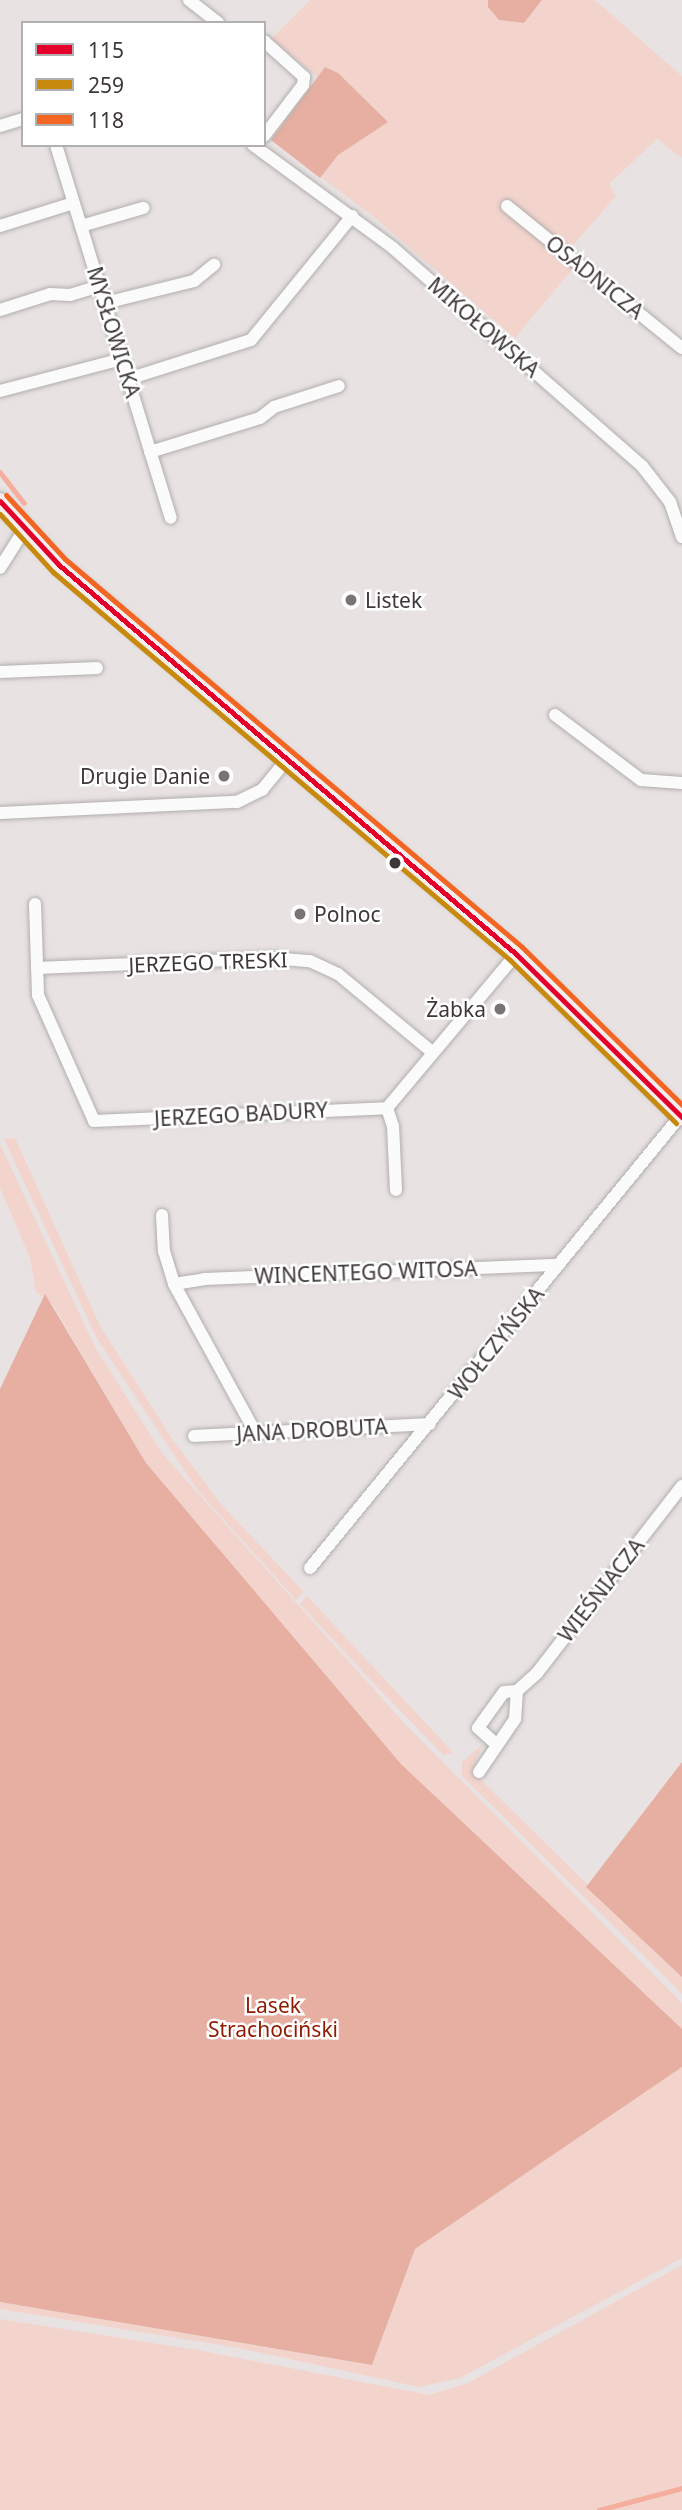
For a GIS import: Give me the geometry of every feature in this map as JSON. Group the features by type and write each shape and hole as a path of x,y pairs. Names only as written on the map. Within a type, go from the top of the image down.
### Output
{"main road":[{"path":"0,501 24,530 78,582 516,954 682,1116"}],"street":[{"path":"189,0 215,21"},
{"path":"266,43 304,77 303,85 266,133"},
{"path":"0,126 21,120"},
{"name":"MYSŁOWICKA","path":"58,147 171,518"},
{"name":"MIKOŁOWSKA","path":"256,147 352,216 642,466 670,502 682,537"},
{"path":"0,226 74,203"},
{"name":"OSADNICZA","path":"507,206 682,348"},
{"path":"81,226 143,208"},
{"path":"128,379 251,340 352,216"},
{"path":"105,303 194,281 214,265"},
{"path":"0,310 50,294 70,295 100,286"},
{"path":"0,391 122,359"},
{"path":"150,452 260,418 274,407 338,386"},
{"path":"0,568 24,530"},
{"path":"0,673 97,668"},
{"path":"555,715 641,780 682,783"},
{"path":"0,813 237,802 262,790 288,758"},
{"path":"35,904 37,968"},
{"path":"396,1190 393,1126 387,1108 516,954"},
{"name":"JERZEGO TRESKI","path":"37,968 272,958 310,961 338,974 432,1052"},
{"name":"JERZEGO BADURY","path":"37,968 38,995 94,1121 387,1108"},
{"name":"WOŁCZYŃSKA","path":"310,1568 682,1116"},
{"path":"162,1214 164,1251 174,1284 255,1432"},
{"name":"WINCENTEGO WITOSA","path":"174,1284 204,1279 559,1265"},
{"name":"JANA DROBUTA","path":"194,1436 430,1424"},
{"name":"WIEŚNIACZA","path":"496,1744 478,1728 504,1692 517,1691 537,1673 682,1486"},
{"path":"479,1772 515,1719 517,1691"}],"shaded area":[{"path":"310,0 488,0 488,7 524,23 542,0 595,0 682,76 682,158 657,139 609,184 616,196 563,257 574,267 515,338 373,216 271,140 318,77 271,39"},
{"path":"15,1138 100,1326 173,1440 221,1504 304,1592 296,1600 198,1491 96,1337 4,1139"},
{"path":"0,1144 95,1347 162,1453 404,1723 682,2003 682,2029 401,1764 146,1463 53,1305 36,1292 30,1258 0,1188"},
{"path":"307,1596 453,1753 443,1755 366,1675 300,1604"},
{"path":"483,1744 472,1769 682,1977 682,1994 462,1776 462,1762"},
{"path":"682,2067 682,2258 460,2378 419,2387 239,2348 0,2309 0,2302 372,2365 415,2249"},
{"path":"682,2265 682,2510 0,2510 0,2319 197,2350 429,2395 468,2383"}],"green space":[{"path":"488,0 542,0 524,23 499,20 488,7"},
{"path":"325,67 338,73 388,122 338,155 320,178 271,140"},
{"name":"Lasek Strachociński","path":"45,1294 146,1463 401,1764 682,2029 682,2067 415,2249 372,2365 0,2302 0,1389"},
{"path":"682,1762 682,1977 586,1887"}],"waterway":[{"path":"0,472 24,503"},
{"path":"599,2510 682,2488"}],"transit line":[{"name":"118","path":"6,495 65,559 522,947 682,1105"},
{"name":"115","path":"0,501 59,565 516,954 682,1117"},
{"name":"259","path":"0,514 53,572 510,960 676,1123"}],"place":[{"name":"Listek","path":"351,600"},
{"name":"Drugie Danie","path":"224,776"},
{"name":"Polnoc","path":"300,914"},
{"name":"Żabka","path":"500,1009"}]}
